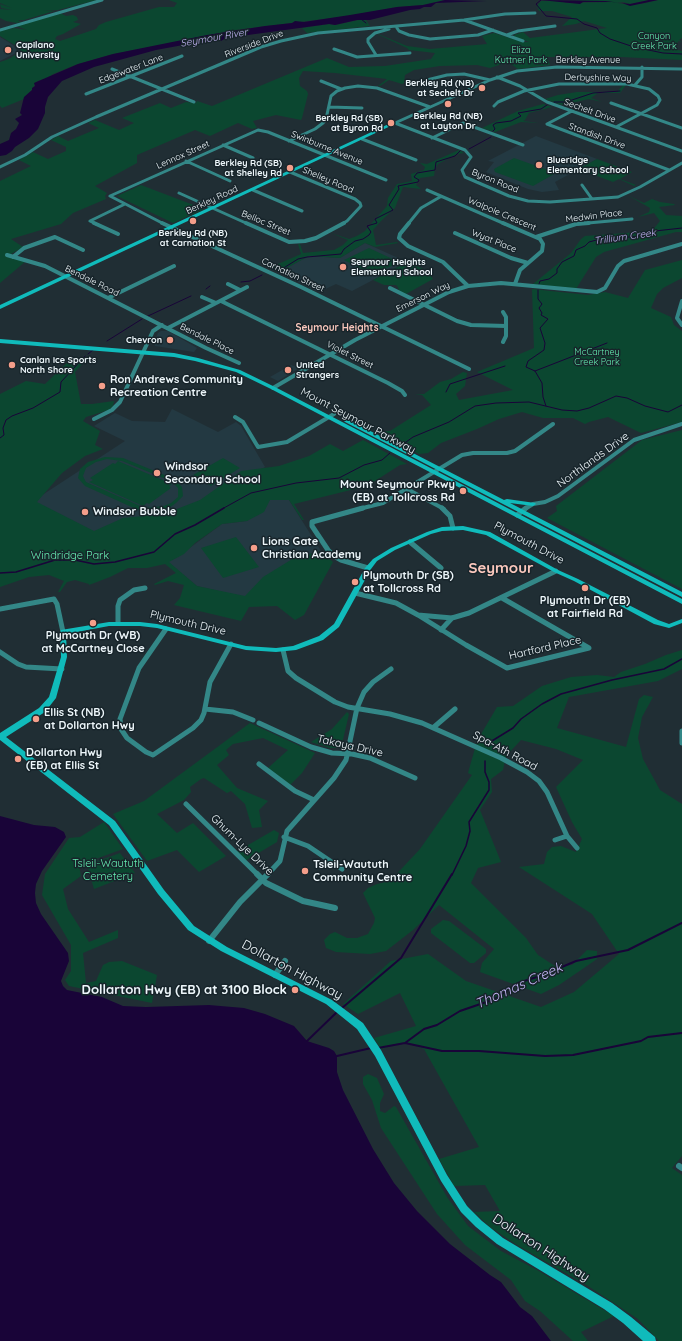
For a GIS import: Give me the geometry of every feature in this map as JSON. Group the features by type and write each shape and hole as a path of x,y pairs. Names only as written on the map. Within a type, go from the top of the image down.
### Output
{"street":[{"path":"0,30 102,0"},
{"name":"Riverside Drive","path":"0,167 25,155 58,134 261,47 318,33 464,21 505,14 535,13"},
{"path":"464,21 523,41"},
{"name":"Riverside Drive","path":"376,56 368,42 368,38 378,31 406,26"},
{"path":"508,35 518,31 554,26"},
{"path":"397,28 399,31 409,35 430,39 478,35 493,30"},
{"path":"334,49 354,56 410,53"},
{"name":"Edgewater Lane","path":"86,94 182,56"},
{"name":"Berkley Avenue","path":"430,107 497,77 516,71 543,67 642,67 682,69"},
{"path":"635,85 642,77 642,67"},
{"path":"112,69 194,102"},
{"path":"427,80 447,75 464,74 490,80"},
{"name":"Sechelt Drive","path":"497,77 520,86 541,100 682,151"},
{"path":"321,81 341,89"},
{"name":"Derbyshire Way","path":"494,106 498,102 527,90 570,84 622,83 635,85 649,89 659,98 657,105 616,127"},
{"path":"289,141 315,129 323,123 326,119 331,96 341,89 358,86 377,88 430,107"},
{"path":"611,103 682,128"},
{"path":"329,107 362,108"},
{"name":"Berkley Road","path":"0,307 430,107"},
{"name":"Standish Drive","path":"572,111 547,124 669,170"},
{"name":"Byron Road","path":"395,123 462,148 470,154 470,159 462,170 465,177 509,196 528,201 543,202 618,197 682,163"},
{"path":"432,138 463,124 523,145"},
{"name":"Swinburne Avenue","path":"262,130 386,180"},
{"name":"Lennox Street","path":"110,196 255,131 262,130"},
{"path":"362,139 416,160"},
{"path":"224,145 253,158"},
{"path":"186,162 230,181"},
{"name":"Shelley Road","path":"290,172 360,203"},
{"path":"582,185 592,199"},
{"path":"253,190 302,211"},
{"name":"Walpole Crescent","path":"427,190 440,197 536,237 542,242 543,249 518,272 515,284"},
{"name":"Belloc Street","path":"179,193 281,240 294,242 310,240 339,226 347,221 360,208 360,203"},
{"name":"Carnation Street","path":"110,196 172,228 382,326 469,369"},
{"path":"440,197 421,208 400,234 400,238 404,244 449,266 468,286"},
{"path":"118,234 90,220 125,204"},
{"name":"Medwin Place","path":"536,237 576,224 632,219"},
{"name":"Wyat Place","path":"454,234 511,258 528,263"},
{"path":"13,257 24,248 55,237 83,250"},
{"name":"Emerson Way","path":"276,387 382,326 449,292 468,286 515,284 597,292 605,288 618,266 624,261 682,244"},
{"name":"Bendale Road","path":"7,255 38,264 66,276 168,328"},
{"path":"108,298 174,266"},
{"path":"228,284 240,290"},
{"path":"168,328 246,287"},
{"path":"390,288 463,323 506,326"},
{"path":"202,297 216,303"},
{"name":"Violet Street","path":"221,301 388,383 402,391 405,395"},
{"path":"682,301 677,318 682,325"},
{"path":"503,312 506,315 506,336 503,342"},
{"path":"94,419 112,410 120,402 152,331 162,325"},
{"name":"Bendale Place","path":"168,328 239,363"},
{"name":"Mount Seymour Parkway","path":"0,337 192,354 220,360 253,373 276,387 435,470 682,595"},
{"name":"Mount Seymour Parkway","path":"0,341 144,350"},
{"path":"235,417 243,422 258,447 287,442 331,416"},
{"path":"368,568 340,560 334,556 313,528 312,522 378,505 407,489 458,456 467,453 506,453 515,450 552,424"},
{"name":"Northlands Drive","path":"519,513 533,504 545,502 558,496 634,440 682,424"},
{"name":"Mount Seymour Parkway","path":"435,470 500,500 519,513 682,602"},
{"path":"407,489 445,510 450,516 454,528"},
{"path":"500,500 533,504"},
{"name":"Plymouth Drive","path":"63,632 118,623 140,624 261,650 283,650 308,644 327,634 340,621 368,568 374,560 434,531 454,528 473,529 488,533 556,571 659,624 669,626 682,621"},
{"path":"410,542 441,568"},
{"path":"418,615 452,618 469,613 556,571"},
{"path":"118,623 118,606 120,600 134,590 145,588"},
{"name":"Hartford Place","path":"355,593 396,603 507,668 589,648 502,598"},
{"path":"0,609 54,599 57,604 65,650 62,669 52,698 47,705 0,736"},
{"path":"441,630 452,618"},
{"path":"166,629 135,677 120,719 121,729 132,742 153,755 160,752 198,724 203,716 207,691 212,678 232,644"},
{"name":"Spa-Ath Road","path":"283,650 288,671 342,706 377,711 407,718 434,727 522,769 539,781 547,792 567,836 577,848"},
{"path":"0,652 18,664 26,667 62,669"},
{"path":"209,941 240,902 280,861 283,851 284,837 289,828 338,772 348,754 360,699 368,686 391,669"},
{"path":"434,727 455,708"},
{"path":"205,709 233,712 253,720"},
{"name":"Takaya Drive","path":"259,723 311,747 332,753 348,754 378,761 415,778"},
{"path":"682,731 682,743"},
{"name":"Dollarton Highway","path":"0,736 112,823 174,910 191,928 209,941 328,1002 360,1026 378,1053 452,1192 464,1209 479,1224 500,1241 608,1306 651,1341"},
{"path":"259,764 295,791 314,800"},
{"name":"Ghum-Lye Drive","path":"186,804 266,883 296,898 335,908"},
{"path":"555,840 567,836"},
{"path":"284,837 308,846 342,869"},
{"path":"275,975 285,961"}],"shaded area":[{"name":"Capilano University","path":"0,37 13,45 18,52 0,61"},
{"name":"Blueridge Elementary School","path":"536,136 597,159 555,182 559,190 542,192 528,189 486,172 494,162 488,161"},
{"name":"Seymour Heights Elementary School","path":"365,243 407,262 352,291 336,284 319,292 278,272 309,256 340,258"},
{"name":"Chevron","path":"161,331 168,331 197,348 194,352 155,346 154,343 158,333"},
{"path":"291,365 299,368 278,381 270,377"},
{"name":"Windsor Secondary School","path":"172,409 218,432 236,422 241,426 265,467 195,503 94,540 27,505 125,441 94,426 115,413 132,421 165,422"},
{"name":"Lions Gate Christian Academy","path":"270,500 289,500 321,551 294,558 245,597 197,586 168,562 183,553 222,524 247,521"}],"green space":[{"path":"0,0 97,0 58,10 43,11 54,11 24,20 18,20 21,22 17,23 0,18 0,9 12,10 1,8 0,4 12,8 0,3"},
{"path":"169,0 445,0 423,5 397,7 348,16 235,30 113,54 78,64 53,74 46,79 36,82 32,90 24,99 2,108 0,106 0,62 9,59 21,51 18,47 0,36 0,31 14,28 27,30 16,26 60,13 66,16 73,15 77,17 78,20 73,22 81,24 57,36 55,39 60,41 96,29 99,25 106,22 159,7 174,7 177,3"},
{"path":"566,0 649,0 630,4 641,4 658,0 682,0 682,38 679,40 682,42 678,41 677,45 671,48 682,51 682,60 621,57 547,57 550,65 518,69 508,62 490,68 477,65 440,66 414,70 405,75 404,83 402,84 389,80 380,86 378,86 387,79 303,71 299,78 300,86 307,91 308,94 301,120 276,115 253,121 257,128 252,129 238,123 210,136 195,130 137,155 137,163 95,186 107,193 105,196 106,199 73,213 61,224 11,239 23,247 11,254 26,261 0,283 0,181 31,166 19,160 33,152 48,159 66,151 66,147 51,140 58,136 68,141 99,128 88,123 95,120 119,130 134,123 122,118 160,103 171,108 186,102 196,103 197,101 212,106 327,58 349,67 385,66 431,59 435,53 409,50 377,34 407,46 430,49 487,44 482,36 494,33 523,42 529,42 515,37 514,35 523,32 530,38 607,28 584,21 562,26 572,17 552,11 539,11 537,6 541,1 559,1 568,3 611,2","holes":["623,2 630,4 624,4 617,3"]},
{"path":"366,20 370,26 307,33 302,28 329,24 335,25"},
{"path":"623,85 626,85 620,93 598,93 591,98 602,102 589,99 562,105 545,99 577,92 617,92"},
{"path":"543,104 552,107 529,113 523,121 539,123 521,122 495,132 482,128 518,111"},
{"path":"459,150 464,153 457,154 438,164 435,169 434,176 420,178 416,185 421,189 403,187 395,208 373,230 376,245 398,243 375,247 365,243 340,258 309,256 287,268 293,272 286,275 283,273 283,270 278,272 269,268 301,254 298,244 300,244 303,253 334,250 343,245 348,240 331,233 349,239 365,231 387,206 388,198 397,184 412,181 411,174 424,170 425,167 420,163 427,164"},
{"path":"514,158 556,173 533,186 495,172 494,169"},
{"path":"597,159 632,172 620,179 636,185 634,186 619,179 613,182 578,169"},
{"path":"141,185 204,209 173,223 117,196"},
{"path":"629,196 644,203 652,199 674,204 675,205 659,207 666,215 682,216 682,232 676,232 604,252 596,257 576,289 533,284 571,253 585,236 652,231 660,221 654,213 638,217 649,212 650,208"},
{"path":"369,248 399,262 374,275 344,260"},
{"name":"McCartney Creek Park","path":"682,260 682,278 663,288 657,294 651,308 671,317 674,325 682,331 682,422 641,433 608,417 585,424 573,418 543,418 522,412 499,419 441,443 428,453 419,454 375,431 390,431 431,405 422,395 415,394 424,394 440,382 451,379 463,372 467,373 465,386 456,394 459,400 513,390 477,372 534,348 532,289 588,295 605,292 628,298 645,270"},
{"path":"407,262 426,270 433,279 406,294 399,291 396,285 384,285 373,280"},
{"name":"Windridge Park","path":"88,358 75,372 81,404 114,401 113,406 109,410 86,417 83,421 100,431 95,445 103,449 85,456 62,473 37,502 94,531 123,518 164,514 200,500 241,471 279,466 309,456 330,444 343,451 363,440 407,464 400,465 367,486 294,504 304,520 302,520 289,500 270,500 264,512 247,521 222,524 195,543 184,554 169,562 197,586 245,596 263,577 294,558 321,551 333,562 304,615 295,620 277,606 249,607 241,621 174,605 180,598 184,585 168,581 154,584 176,573 165,564 147,568 128,568 89,585 75,580 67,582 60,592 58,592 64,581 49,575 29,577 0,587 0,394 26,381 45,384 71,359"},
{"path":"682,430 682,589 547,518 557,511 556,506 642,440"},
{"path":"105,457 123,458 174,479 182,487 183,496 169,508 149,511 136,509 85,486 78,478 80,469 88,462","holes":["107,459 122,461 171,481 178,488 178,497 171,503 164,506 145,508 86,482 83,476 86,468 96,462"]},
{"path":"223,458 240,468 211,486 193,475"},
{"path":"118,461 172,484 169,486 171,488 149,504 147,503 143,506 89,482 93,480 90,478"},
{"path":"236,537 259,567 223,578 201,548"},
{"path":"682,650 682,669 658,681 569,697 557,728 626,747 639,699 644,695 653,697 642,717 638,738 643,759 660,790 682,804 682,1156 672,1168 682,1175 682,1341 659,1341 638,1319 588,1286 517,1245 490,1227 474,1212 500,1211 485,1185 454,1186 439,1159 479,1147 424,1049 405,1042 381,1049 374,1038 416,1026 400,993 358,1014 343,1004 391,961 428,954 466,981 541,1007 574,992 619,954 592,914 519,867 544,864 547,852 552,847 561,846 576,852 582,839 572,822 556,787 583,760 556,749 521,740 506,756 503,770 491,779 492,792 480,810 501,862 478,868 471,883 526,938 538,955 555,966 572,965 587,950 597,951 597,959 559,985 541,994 480,972 482,963 494,949 439,905 413,930 386,951 370,954 336,952 326,948 324,940 330,934 335,932 347,938 357,938 368,934 375,918 363,893 368,888 377,884 390,881 420,849 472,775 468,773 477,741 497,707 513,706 542,686 571,677 597,675 614,677 621,672"},
{"path":"347,712 349,714 341,748 330,748 311,742 332,729"},
{"path":"250,723 315,753 302,773 290,785 268,768 288,750 263,738 233,744 226,750 229,755 217,765 237,788 268,801 259,810 262,827 252,828 245,804 231,791 227,793 204,778 190,787 191,792 184,800 157,814 177,833 193,823 226,856 199,872 177,850 147,861 113,814 144,801"},
{"path":"104,822 123,849 79,865 81,876 63,889 68,909 89,942 118,930 118,938 83,953 86,983 96,981 103,965 109,962 122,961 157,975 152,1003 69,986 65,980 71,971 71,945 42,895 45,874 69,838 80,837"},
{"path":"274,830 279,833 277,842 245,861 236,852"},
{"name":"Tsleil-Waututh Cemetery","path":"120,853 135,873 94,889 87,865"},
{"path":"443,920 449,921 486,949 486,953 474,963 470,963 431,933 431,929"},
{"path":"368,1074 377,1078 384,1094 380,1103 380,1111 385,1113 394,1106 396,1107 447,1197 468,1226 501,1251 537,1270 614,1316 581,1332 588,1341 573,1341 540,1311 525,1301 511,1280 465,1245 437,1214 381,1128 372,1100 363,1084 363,1077"}],"water":[{"name":"Seymour River","path":"445,0 487,1 436,3 431,7 424,7 370,20 357,20 335,25 329,24 226,38 221,41 205,41 156,50 94,67 62,81 48,97 45,113 38,129 12,151 6,155 0,156 0,144 9,140 11,133 16,129 19,123 15,119 22,115 20,113 24,97 35,86 34,83 78,64 113,54 207,35 292,23 295,21 304,22 397,7 423,5"},
{"path":"540,0 605,1 620,3 583,2 580,4"},
{"path":"649,0 658,0 630,6 622,3 630,4"},
{"path":"0,816 34,825 55,827 64,832 66,837 42,871 36,884 35,893 36,903 41,914 68,953 69,961 61,981 67,990 102,997 123,1006 146,1007 209,1005 244,1008 265,1014 294,1026 307,1041 334,1051 337,1056 337,1072 343,1090 373,1149 394,1183 417,1211 450,1244 501,1282 520,1307 532,1316 551,1341 0,1341"}],"waterway":[{"path":"541,0 536,4 546,16 577,19 584,24 597,28 600,33 610,39 634,47 663,53 682,54"},
{"path":"361,19 366,23"},
{"path":"554,102 566,102 593,93 620,91"},
{"path":"493,131 495,129 493,125 496,123 511,121 521,116 518,113 541,109 547,105"},
{"path":"469,149 491,137"},
{"path":"273,269 282,269 298,259 307,257 341,254 344,249 355,241 363,239 369,235 371,232 367,226 377,223 375,219 393,210 389,205 399,189 398,186 418,182 419,180 414,177 417,173 435,170 436,162 455,156 460,151"},
{"name":"Trillium Creek","path":"539,284 540,281 549,279 557,273 557,269 562,262 574,256 576,250 585,246 589,242 608,237 615,238 642,236 655,231 682,228"},
{"path":"241,282 250,281 262,275"},
{"path":"206,289 210,286"},
{"name":"Trillium Creek","path":"535,371 526,367 528,361 544,350 545,343 540,328 548,319 541,315 542,313 539,308 542,304 538,299 538,290"},
{"path":"148,316 191,296"},
{"path":"107,341 142,319"},
{"path":"535,371 607,343"},
{"path":"88,354 93,350"},
{"path":"0,438 4,435 3,428 6,420 12,416 33,408 60,392 61,382 85,356"},
{"path":"446,392 450,384 505,366"},
{"name":"Trillium Creek","path":"535,371 542,383 543,397 546,406"},
{"path":"402,445 413,437 449,422 475,406 496,403 529,402 562,410 577,411 589,408 616,396 627,398 645,406 668,412 682,405"},
{"path":"222,509 251,493 296,483 339,478 364,465 382,460 390,453"},
{"path":"0,573 16,572 55,560 75,560 94,564 115,562 154,552 175,534 195,525 224,508"},
{"path":"487,744 513,728 521,719 542,704 561,694 612,680 664,669 682,659"},
{"path":"452,875 466,846 470,831 469,822 489,790 489,782 485,772 485,761"},
{"path":"342,1008 401,958 452,874"},
{"name":"Thomas Creek","path":"405,1043 424,1029 437,1025 460,1011 495,999 518,983 543,975 576,961 628,950 682,923"},
{"path":"307,1041 337,1012"},
{"path":"405,1043 442,1051 479,1051 545,1056 573,1055 641,1041 648,1037 682,1033"},
{"path":"378,1048 405,1043"},
{"path":"337,1056 371,1048"}],"place":[{"name":"Capilano University","path":"8,50"},
{"name":"Berkley Rd (NB) at Sechelt Dr","path":"482,88"},
{"name":"Berkley Rd (NB) at Layton Dr","path":"448,104"},
{"name":"Berkley Rd (SB) at Byron Rd","path":"391,123"},
{"name":"Blueridge Elementary School","path":"539,165"},
{"name":"Berkley Rd (SB) at Shelley Rd","path":"290,168"},
{"name":"Berkley Rd (NB) at Carnation St","path":"193,221"},
{"name":"Seymour Heights Elementary School","path":"343,267"},
{"name":"Chevron","path":"170,340"},
{"name":"Canlan Ice Sports North Shore","path":"12,365"},
{"name":"United Strangers","path":"288,370"},
{"name":"Ron Andrews Community Recreation Centre","path":"102,386"},
{"name":"Windsor Secondary School","path":"157,473"},
{"name":"Mount Seymour Pkwy (EB) at Tollcross Rd","path":"463,491"},
{"name":"Windsor Bubble","path":"85,512"},
{"name":"Lions Gate Christian Academy","path":"254,548"},
{"name":"Plymouth Dr (SB) at Tollcross Rd","path":"355,582"},
{"name":"Plymouth Dr (EB) at Fairfield Rd","path":"585,588"},
{"name":"Plymouth Dr (WB) at McCartney Close","path":"93,623"},
{"name":"Ellis St (NB) at Dollarton Hwy","path":"36,719"},
{"name":"Dollarton Hwy (EB) at Ellis St","path":"18,759"},
{"name":"Tsleil-Waututh Community Centre","path":"305,871"},
{"name":"Dollarton Hwy (EB) at 3100 Block","path":"295,990"}],"district":[{"name":"Seymour Heights","path":"337,328"},
{"name":"Seymour","path":"501,568"}],"park label":[{"name":"Canyon Creek Park","path":"654,42"},
{"name":"Eliza Kuttner Park","path":"521,56"}]}
